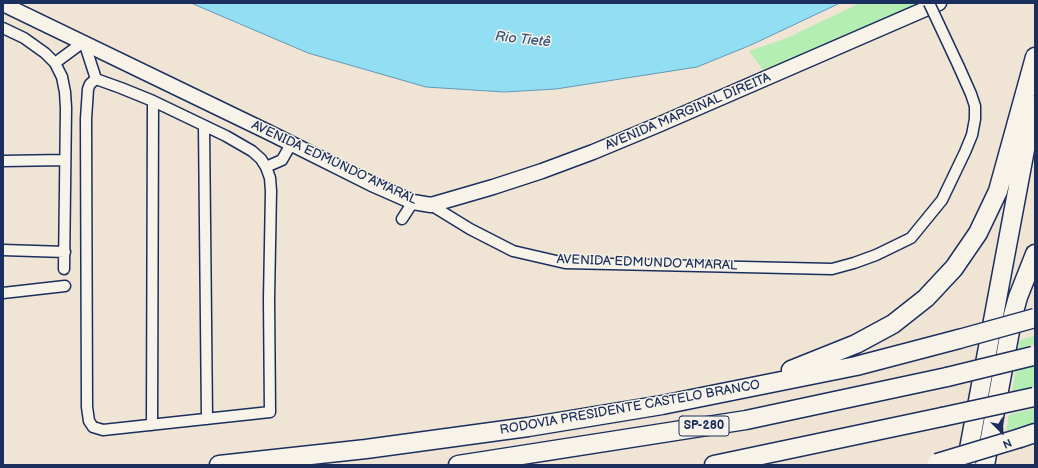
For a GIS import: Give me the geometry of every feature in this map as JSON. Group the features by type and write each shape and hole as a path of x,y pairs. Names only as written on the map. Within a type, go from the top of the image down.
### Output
{"highway":[{"path":"731,391 816,361 868,338 893,324 941,283 967,251 992,205 1003,175 1035,57"},
{"path":"966,465 1029,128 1035,80"},
{"path":"985,465 1013,315 1035,254"},
{"name":"RODOVIA PRESIDENTE CASTELO BRANCO","path":"219,465 366,449 528,427 662,405 856,366 1035,318"},
{"name":"RODOVIA PRESIDENTE CASTELO BRANCO","path":"458,465 746,420 948,377 1034,356"},
{"path":"714,465 942,418 1035,397"},
{"path":"933,464 1028,436"}],"main road":[{"name":"AVENIDA MARGINAL DIREITA","path":"431,205 542,171 658,126 939,3"},
{"name":"AVENIDA EDMUNDO AMARAL","path":"3,4 83,44 180,89 372,184 412,202 431,205"}],"street":[{"name":"AVENIDA EDMUNDO AMARAL","path":"431,205 470,229 512,251 565,262 630,265 676,264 832,269 854,264 911,238 942,200 972,135 975,119 975,106 972,94 929,3"},
{"path":"3,28 34,44 55,63 62,77 65,92 64,269"},
{"path":"55,63 83,44 96,79 153,102 226,136 261,158 270,178 271,192 269,299 270,412 102,430 93,427 89,421 87,399 86,119 88,89 90,84 96,79"},
{"path":"152,425 153,102"},
{"path":"204,126 206,419"},
{"path":"266,167 282,160 291,144"},
{"path":"3,161 64,160"},
{"path":"402,219 412,202"},
{"path":"3,250 65,252"},
{"path":"3,293 65,286"}],"green space":[{"path":"860,3 919,3 763,70 749,51 787,38"},
{"path":"1035,336 1035,344 1018,349 1020,340"},
{"path":"1035,363 1035,387 1012,393 1016,369"},
{"path":"1035,408 1035,423 1006,431 1009,415"}],"water":[{"name":"Rio Tietê","path":"191,3 840,3 751,45 697,67 556,89 504,92 426,87 308,53"}]}
